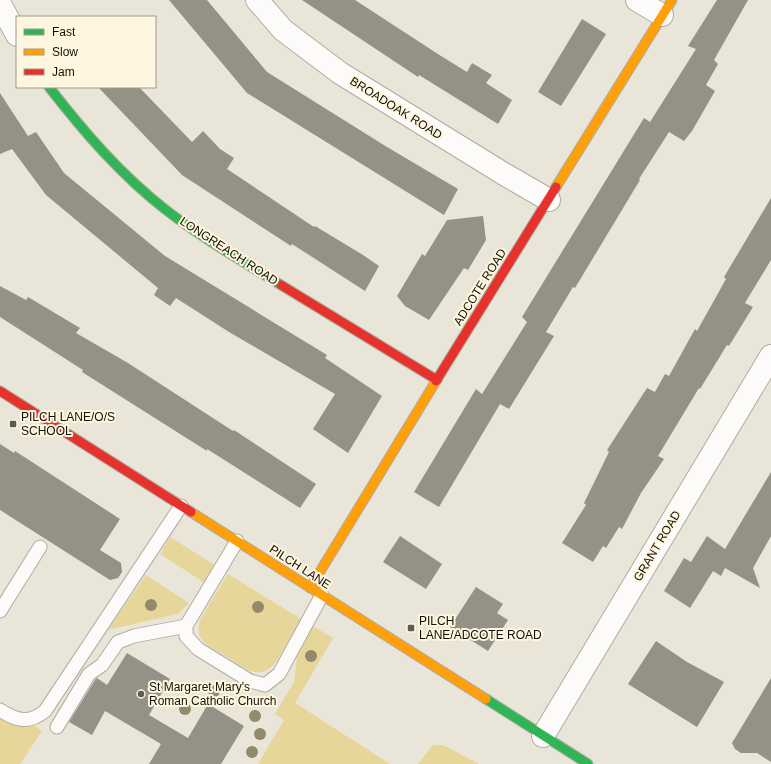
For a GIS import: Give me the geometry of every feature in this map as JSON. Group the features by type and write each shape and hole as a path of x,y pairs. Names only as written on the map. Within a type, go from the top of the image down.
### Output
{"street":[{"name":"BROADOAK ROAD","path":"257,0 283,30 340,73 549,200"},
{"path":"637,0 667,7"},
{"path":"0,4 16,33"},
{"name":"ADCOTE ROAD","path":"310,588 667,7"},
{"name":"LONGREACH ROAD","path":"50,88 84,130 126,175 185,224 437,380"},
{"name":"GRANT ROAD","path":"543,736 771,356"},
{"name":"PILCH LANE","path":"0,391 588,764"}],"lane":[{"path":"0,710 11,717 25,720 37,718 45,711 181,506"},
{"path":"237,542 186,626 186,636 198,649 250,681 265,685 279,674 322,595"},
{"path":"0,611 40,547"},
{"path":"57,728 89,674 102,665 118,642 134,636 186,626"}],"shaded area":[{"path":"170,537 216,566 205,583 160,554"},
{"path":"228,574 301,619 278,659 265,671 254,672 246,669 206,644 200,636 199,625 201,618"},
{"path":"146,575 189,603 177,614 108,630"},
{"path":"313,626 333,638 295,703 390,764 258,764 284,720 275,714 294,682 298,651"},
{"path":"0,716 32,724 42,731 20,764 0,764"},
{"path":"433,745 443,745 479,764 418,764"}],"building":[{"path":"169,0 207,0 267,72 387,147 458,189 444,215 247,93"},
{"path":"302,0 355,0 467,72 472,63 492,75 486,83 512,100 498,124 419,75 418,77"},
{"path":"717,0 748,0 714,60 718,64 706,85 715,91 692,131 684,141 669,132 639,179 640,180 575,288 573,287 546,332 554,336 509,409 500,404 439,507 414,492 476,389 482,394 527,322 522,317 644,118 650,122 696,49 688,46"},
{"path":"582,19 606,34 561,106 538,92"},
{"path":"99,88 140,88 192,142 203,131 220,149 234,158 227,169 314,227 315,226 379,266 365,291 292,244 291,246 182,175"},
{"path":"0,93 28,136 36,132 64,173 165,256 327,355 325,358 382,396 348,453 313,429 335,394 229,332 176,298 170,306 154,295 158,288 46,195 12,149 0,154"},
{"path":"771,198 771,260 745,303 753,307 729,346 727,345 700,389 699,388 658,456 664,459 641,493 622,529 619,527 606,548 603,546 593,562 562,543 586,505 584,503 609,452 607,450 647,388 655,392 665,374 669,376 695,329 697,331 726,279 724,277"},
{"path":"483,216 486,240 468,270 464,268 429,320 405,306 397,296 422,254 425,256 447,220"},
{"path":"0,286 26,300 28,297 80,328 76,333 128,363 316,484 300,508 82,372 83,370 0,317"},
{"path":"0,444 14,453 15,451 120,519 100,550 121,563 122,572 118,578 110,580 0,510"},
{"path":"771,472 771,536 753,568 760,588 725,568 721,576 713,571 690,608 664,591 684,558 691,562 707,536 725,549"},
{"path":"400,536 442,564 426,589 383,562"},
{"path":"476,587 503,604 497,613 508,620 488,651 450,627"},
{"path":"656,641 687,662 724,682 697,727 628,684"},
{"path":"127,653 170,679 149,715 188,738 208,704 244,726 221,764 149,764 161,744 105,711 92,735 69,722 95,680 97,678 107,685"},
{"path":"771,678 771,762 757,753 741,753 735,749 732,743"}],"traffic: fast":[{"path":"50,88 118,168 149,197 222,249 281,285"},
{"path":"486,699 588,764"}],"traffic: slow":[{"path":"556,187 672,0"},
{"path":"310,588 436,381"},
{"path":"191,512 486,699"}],"traffic: jam":[{"path":"436,381 556,187"},
{"path":"281,285 437,380"},
{"path":"0,391 191,512"}],"place":[{"name":"PILCH LANE/O/S SCHOOL","path":"13,424"},
{"name":"PILCH LANE/ADCOTE ROAD","path":"411,628"},
{"name":"St Margaret Mary's Roman Catholic Church","path":"141,694"}]}
